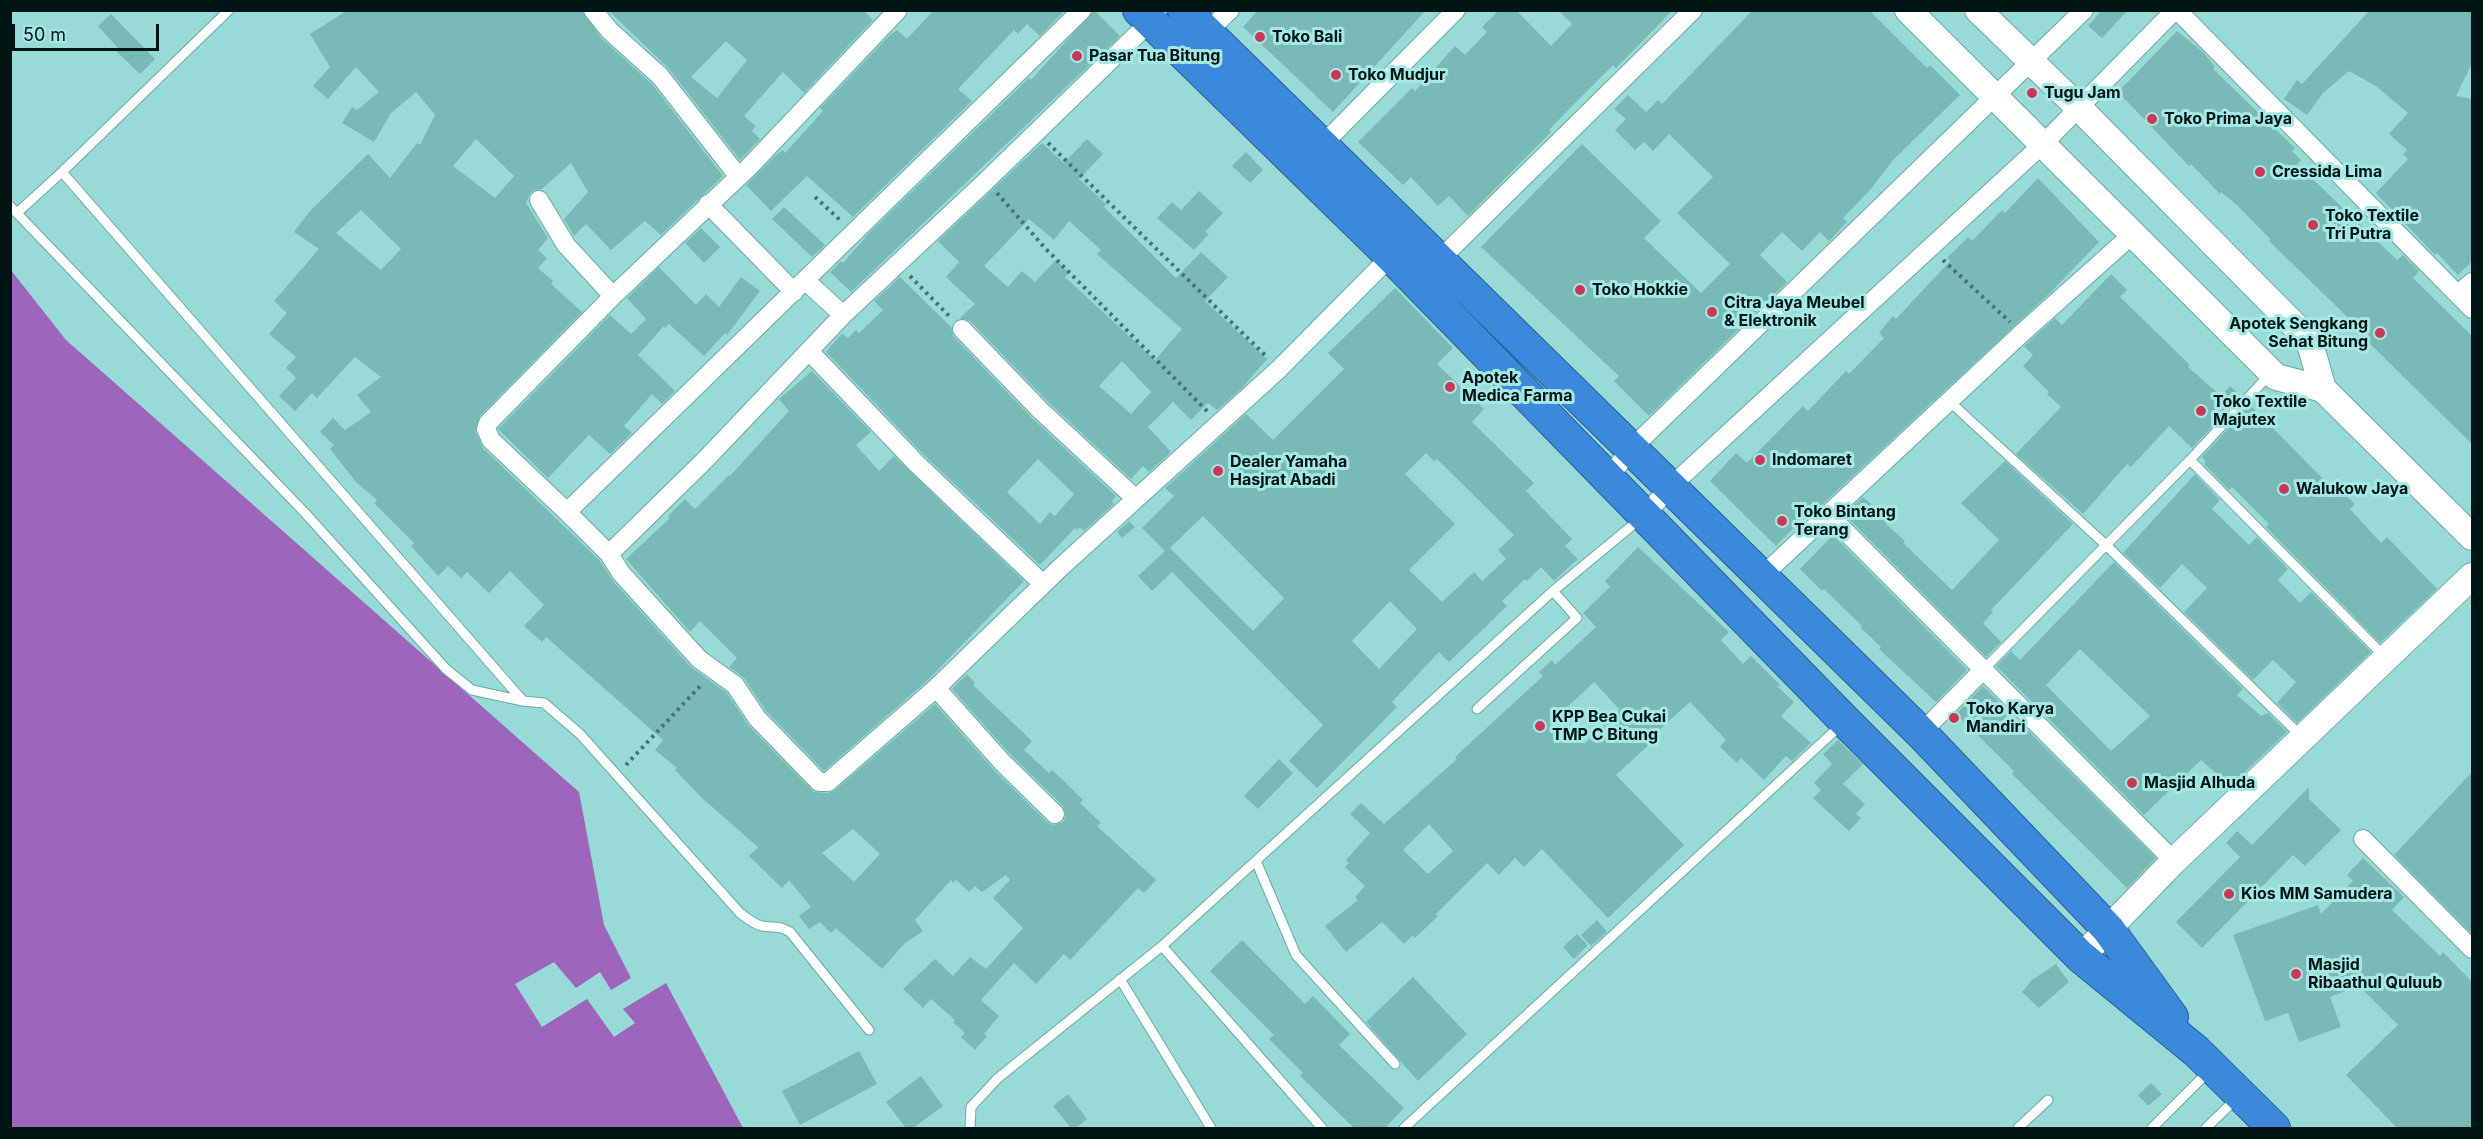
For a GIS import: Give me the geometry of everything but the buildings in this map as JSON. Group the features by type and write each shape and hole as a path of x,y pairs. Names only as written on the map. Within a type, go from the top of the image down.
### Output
{"highway":[{"path":"1184,10 1322,145 1401,246"},
{"path":"1150,15 1428,273 1607,479 2081,957 2204,1059 2274,1128"},
{"path":"1428,273 1632,448 1921,733 2108,929 2204,1059"}],"street":[{"path":"567,512 1082,10"},
{"path":"1207,32 1230,10"},
{"path":"1322,145 1456,10"},
{"path":"1428,273 1693,10"},
{"path":"1908,10 1994,97 2044,143 2276,377 2323,389"},
{"path":"1978,10 2079,108 2309,340 2323,389 2472,537"},
{"path":"1607,479 1632,448 2084,10"},
{"path":"1644,516 1670,487 2044,143 2176,10 2472,309"},
{"path":"600,13 660,76 738,176"},
{"path":"887,14 738,176 516,393 488,423 486,429 491,440 609,554 636,590 711,670 735,685 757,718 823,784 936,687 1042,584 1280,369 1401,246"},
{"path":"609,554 704,461 843,315 986,181 1150,15"},
{"path":"538,200 566,245 614,296"},
{"path":"708,204 800,287 843,315"},
{"path":"1761,577 2022,333 2133,234"},
{"path":"2458,294 2472,282"},
{"path":"962,329 1040,410 1136,499"},
{"path":"809,351 916,463 1042,584"},
{"path":"1828,515 2174,861"},
{"path":"2081,957 2174,861 2472,576"},
{"path":"1921,733 1983,670"},
{"path":"936,687 1002,762 1055,814"},
{"path":"2363,839 2472,949"}],"lane":[{"path":"229,10 62,172 14,209 306,514 461,684 472,690 544,703 552,709 580,734 740,913 763,927 783,927 790,932 869,1030"},
{"path":"62,172 523,700"},
{"path":"1983,670 2107,546 2272,372"},
{"path":"1949,401 2107,546 2302,738"},
{"path":"2190,460 2386,658"},
{"path":"970,1128 971,1107 982,1092 1162,946 1553,591 1644,516"},
{"path":"1477,709 1577,618 1553,591"},
{"path":"1404,1128 1845,721"},
{"path":"1256,861 1296,955 1395,1064"},
{"path":"1162,946 1322,1128"},
{"path":"1120,979 1210,1128"},
{"path":"2151,1128 2204,1059"},
{"path":"2206,1128 2240,1095"},
{"path":"2018,1128 2048,1100"}],"path":[{"path":"1036,132 1280,369"},
{"path":"986,181 1045,248 1219,423"},
{"path":"815,197 853,231"},
{"path":"1932,248 2022,333"},
{"path":"898,263 962,329"},
{"path":"616,774 696,692 711,670"}],"shaded area":[{"path":"10,269 66,340 579,792 604,925 631,978 611,990 600,972 576,988 554,962 515,984 542,1027 587,999 614,1037 635,1023 623,1009 666,983 743,1128 11,1128"}],"place":[{"name":"Toko Bali","path":"1260,37"},
{"name":"Pasar Tua Bitung","path":"1077,56"},
{"name":"Toko Mudjur","path":"1336,75"},
{"name":"Tugu Jam","path":"2032,93"},
{"name":"Toko Prima Jaya","path":"2152,119"},
{"name":"Cressida Lima","path":"2260,172"},
{"name":"Toko Textile Tri Putra","path":"2313,225"},
{"name":"Toko Hokkie","path":"1580,290"},
{"name":"Citra Jaya Meubel & Elektronik","path":"1712,312"},
{"name":"Apotek Sengkang Sehat Bitung","path":"2380,333"},
{"name":"Apotek Medica Farma","path":"1450,387"},
{"name":"Toko Textile Majutex","path":"2201,411"},
{"name":"Indomaret","path":"1760,460"},
{"name":"Dealer Yamaha Hasjrat Abadi","path":"1218,471"},
{"name":"Walukow Jaya","path":"2284,489"},
{"name":"Toko Bintang Terang","path":"1782,521"},
{"name":"Toko Karya Mandiri","path":"1954,718"},
{"name":"KPP Bea Cukai TMP C Bitung","path":"1540,726"},
{"name":"Masjid Alhuda","path":"2132,783"},
{"name":"Kios MM Samudera","path":"2229,894"},
{"name":"Masjid Ribaathul Quluub","path":"2296,974"}]}
